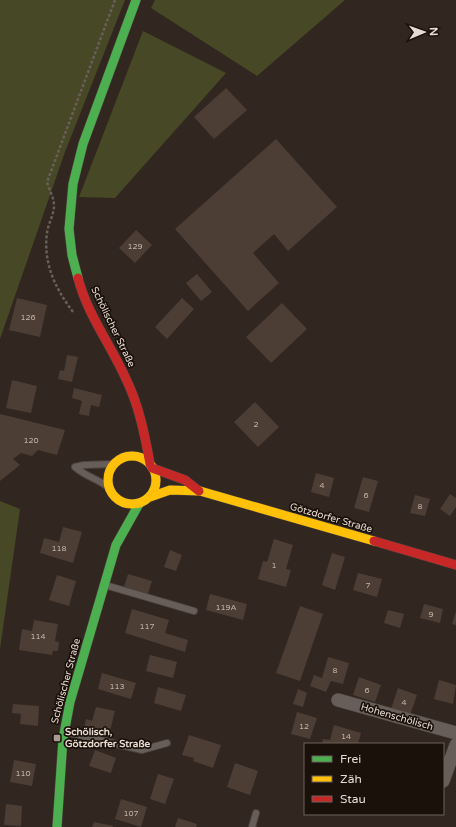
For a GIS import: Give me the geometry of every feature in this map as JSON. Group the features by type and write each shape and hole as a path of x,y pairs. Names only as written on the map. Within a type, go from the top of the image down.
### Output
{"street":[{"name":"Schölischer Straße","path":"136,0 83,144 73,184 69,211 70,244 75,269 86,299 127,380 137,409 151,466"},
{"path":"135,435 140,425"},
{"path":"117,512 108,475 116,462 128,448"},
{"path":"111,492 125,504 139,504 150,496 156,482 151,466 143,459 134,456 126,457 116,462"},
{"name":"Götzdorfer Straße","path":"151,466 185,480 200,491"},
{"name":"Götzdorfer Straße","path":"150,496 170,490 200,491 456,565"},
{"name":"Schölischer Straße","path":"57,827 64,732 70,702 116,545 139,504"},
{"name":"Schölischer Straße","path":"115,529 116,545"},
{"name":"Hohenschölisch","path":"338,700 456,733"},
{"path":"444,778 456,745"}],"lane":[{"path":"111,492 102,483 82,473 75,467 116,462"},
{"path":"104,585 194,611"},
{"path":"64,732 142,750 167,742"},
{"path":"252,827 256,813"}],"green space":[{"path":"0,0 125,0 65,152 0,339"},
{"path":"155,0 345,0 257,76 151,8"},
{"path":"143,31 226,73 115,198 79,197"},
{"path":"0,501 20,509 0,649"}],"building":[{"path":"226,88 247,110 214,139 194,117"},
{"path":"276,139 337,207 288,251 274,234 253,253 279,283 248,311 175,229"},
{"path":"136,230 152,245 135,263 119,248"},
{"path":"197,274 212,292 201,301 186,283"},
{"path":"17,298 47,305 40,337 9,330"},
{"path":"182,298 194,309 167,339 155,327"},
{"path":"282,303 307,329 271,363 246,337"},
{"path":"67,355 78,357 72,382 58,379 60,370 64,371"},
{"path":"12,380 37,386 31,413 6,408"},
{"path":"74,388 102,395 99,407 91,405 89,416 79,414 82,401 72,398"},
{"path":"255,402 279,427 258,447 234,422"},
{"path":"0,414 65,430 57,455 38,450 32,456 21,453 13,459 20,465 0,481"},
{"path":"316,473 334,478 329,497 311,492"},
{"path":"363,477 378,481 369,512 354,508"},
{"path":"450,494 456,498 456,507 450,516 440,509"},
{"path":"415,495 430,499 425,516 410,513"},
{"path":"63,527 82,532 73,563 40,553 44,538 59,542"},
{"path":"274,539 293,545 286,569 291,570 286,587 258,579 263,561 267,562"},
{"path":"170,550 182,555 176,571 164,567"},
{"path":"332,553 345,557 335,590 322,585"},
{"path":"358,573 382,579 377,597 353,590"},
{"path":"128,574 152,581 148,594 124,587"},
{"path":"57,575 76,581 69,606 49,600"},
{"path":"210,594 247,604 243,620 206,610"},
{"path":"424,604 443,609 440,623 420,618"},
{"path":"300,606 323,614 300,681 276,673"},
{"path":"132,609 169,620 165,633 188,640 185,652 125,633"},
{"path":"388,610 404,614 400,628 384,623"},
{"path":"456,611 456,625 452,624"},
{"path":"34,620 58,624 55,641 59,642 58,651 53,651 52,655 19,650 22,629 32,631"},
{"path":"150,655 177,662 173,678 146,671"},
{"path":"328,657 349,663 343,684 331,681 326,692 310,686 314,675 322,678"},
{"path":"102,673 136,683 131,699 98,689"},
{"path":"359,677 381,685 375,702 353,695"},
{"path":"439,680 456,685 453,704 434,699"},
{"path":"158,687 186,695 181,711 154,703"},
{"path":"398,688 417,695 410,715 391,709"},
{"path":"298,689 307,693 303,707 293,704"},
{"path":"13,704 39,706 38,726 20,724 21,714 12,713"},
{"path":"96,707 115,711 109,735 84,729 86,719 92,721"},
{"path":"297,712 317,718 310,739 291,734"},
{"path":"334,725 361,733 358,743 322,743 323,739 330,740"},
{"path":"189,735 221,745 213,768 193,761 194,758 182,755"},
{"path":"95,750 116,758 111,773 89,766"},
{"path":"14,760 36,764 32,786 10,782"},
{"path":"235,763 258,771 250,795 227,787"},
{"path":"158,774 174,779 165,804 150,799"},
{"path":"121,799 147,807 141,827 115,819"},
{"path":"6,804 22,806 21,826 4,825"},
{"path":"178,818 197,824 196,827 175,827"},
{"path":"94,822 113,826 113,827 92,827"}],"traffic: fast":[{"path":"78,278 72,255 69,229 73,184 83,144 136,0"},
{"path":"57,827 63,739 70,702 116,545 139,504"}],"traffic: slow":[{"path":"127,456 137,456 149,463 156,475 156,480 156,485 149,497 137,504 127,504 119,500 112,493 108,485 108,475 112,467 119,460 127,456"},
{"path":"150,497 170,490 200,491 374,541"}],"traffic: jam":[{"path":"78,278 93,317 120,366 135,399 150,464"},
{"path":"152,468 185,480 199,491"},
{"path":"374,541 456,565"}],"place":[{"name":"Schölisch, Götzdorfer Straße","path":"57,738"}]}
